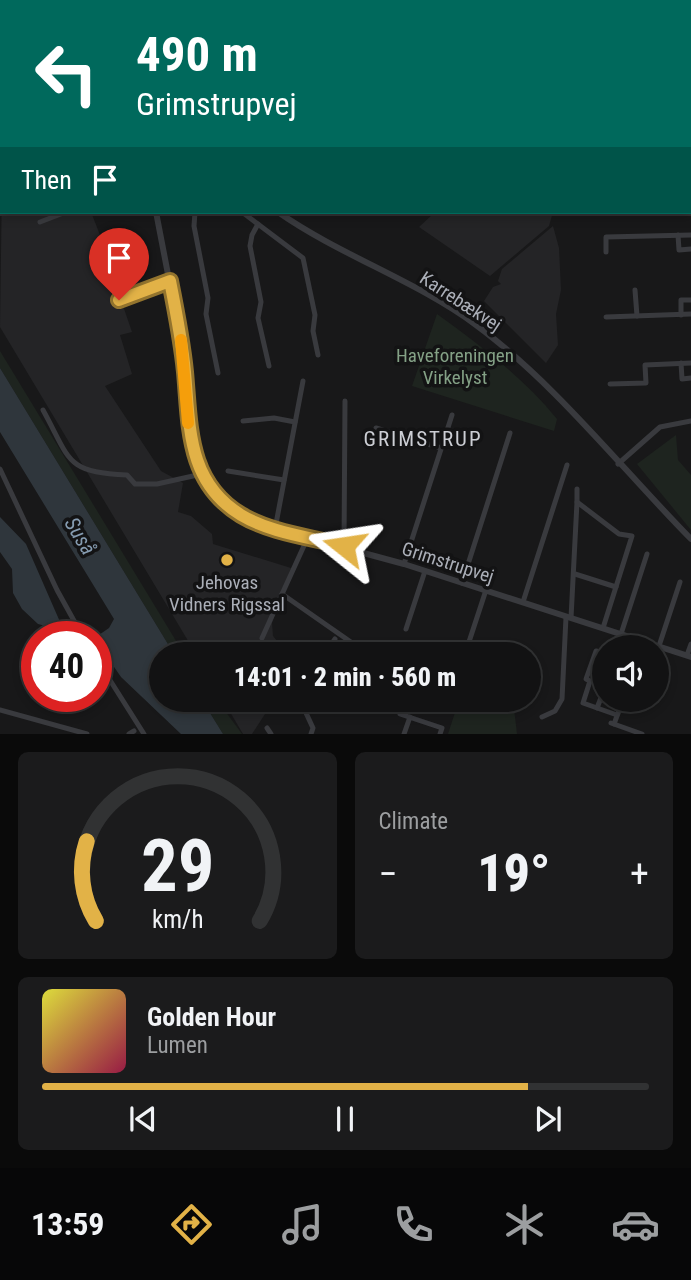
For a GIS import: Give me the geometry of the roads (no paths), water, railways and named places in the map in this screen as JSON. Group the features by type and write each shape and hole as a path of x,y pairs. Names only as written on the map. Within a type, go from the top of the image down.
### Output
{"street":[{"path":"40,222 61,214"},
{"name":"Grimstrupvej","path":"156,214 182,347 189,435 202,474 228,506 241,515 275,529 404,564 624,635"},
{"path":"195,214 194,226 208,298 206,314 218,373"},
{"path":"244,214 303,258 315,315 313,331 318,355"},
{"name":"Karrebækvej","path":"281,214 476,325 537,377 691,540"},
{"path":"258,225 251,235 250,246 261,302 258,318 268,366"},
{"path":"678,235 679,250 691,249"},
{"path":"606,252 606,237 691,235"},
{"path":"119,300 170,281"},
{"path":"635,290 636,316"},
{"path":"681,315 681,300 691,300"},
{"path":"606,317 691,314"},
{"path":"681,363 682,379 691,378"},
{"path":"610,384 646,383 645,365 691,363"},
{"path":"275,529 303,381"},
{"path":"344,546 345,401"},
{"path":"43,410 70,459 80,469 93,473 127,475 135,484 157,484 202,474"},
{"path":"404,564 452,415"},
{"path":"243,421 274,418 295,422"},
{"path":"618,464 660,427 691,421"},
{"path":"376,428 441,448"},
{"path":"463,583 510,433"},
{"path":"523,602 567,465"},
{"path":"0,469 74,621"},
{"path":"228,471 284,480"},
{"path":"542,717 555,711 562,699 568,617 575,574 578,489"},
{"path":"577,502 619,534 632,536"},
{"path":"603,628 637,527"},
{"path":"262,638 308,537"},
{"path":"621,634 647,554"},
{"path":"407,629 425,571"},
{"path":"575,574 616,587"},
{"path":"663,635 680,582"},
{"path":"469,642 486,590"},
{"path":"282,594 351,642"},
{"path":"689,656 691,644"},
{"name":"Grimstrupvej","path":"669,649 689,656"},
{"path":"592,662 586,679 590,681 583,703 592,706"},
{"path":"112,684 144,734"},
{"path":"0,710 88,734"},
{"path":"306,712 313,728 311,734"},
{"path":"401,712 442,728 440,734"},
{"path":"608,712 617,715"},
{"path":"618,712 612,724 642,734"},
{"path":"404,734 410,717"}],"water":[{"path":"0,368 167,642 149,642 149,704 121,677 112,664 114,619 0,432"},
{"name":"Suså","path":"0,517 26,544 60,621 35,621 22,609 13,593 12,569 0,552"},
{"path":"158,712 209,712 223,734 181,734"}],"place":[{"name":"Jehovas Vidners Rigssal","path":"227,560"}],"district":[{"name":"GRIMSTRUP","path":"423,439"}],"park label":[{"name":"Haveforeningen Virkelyst","path":"455,366"}]}
